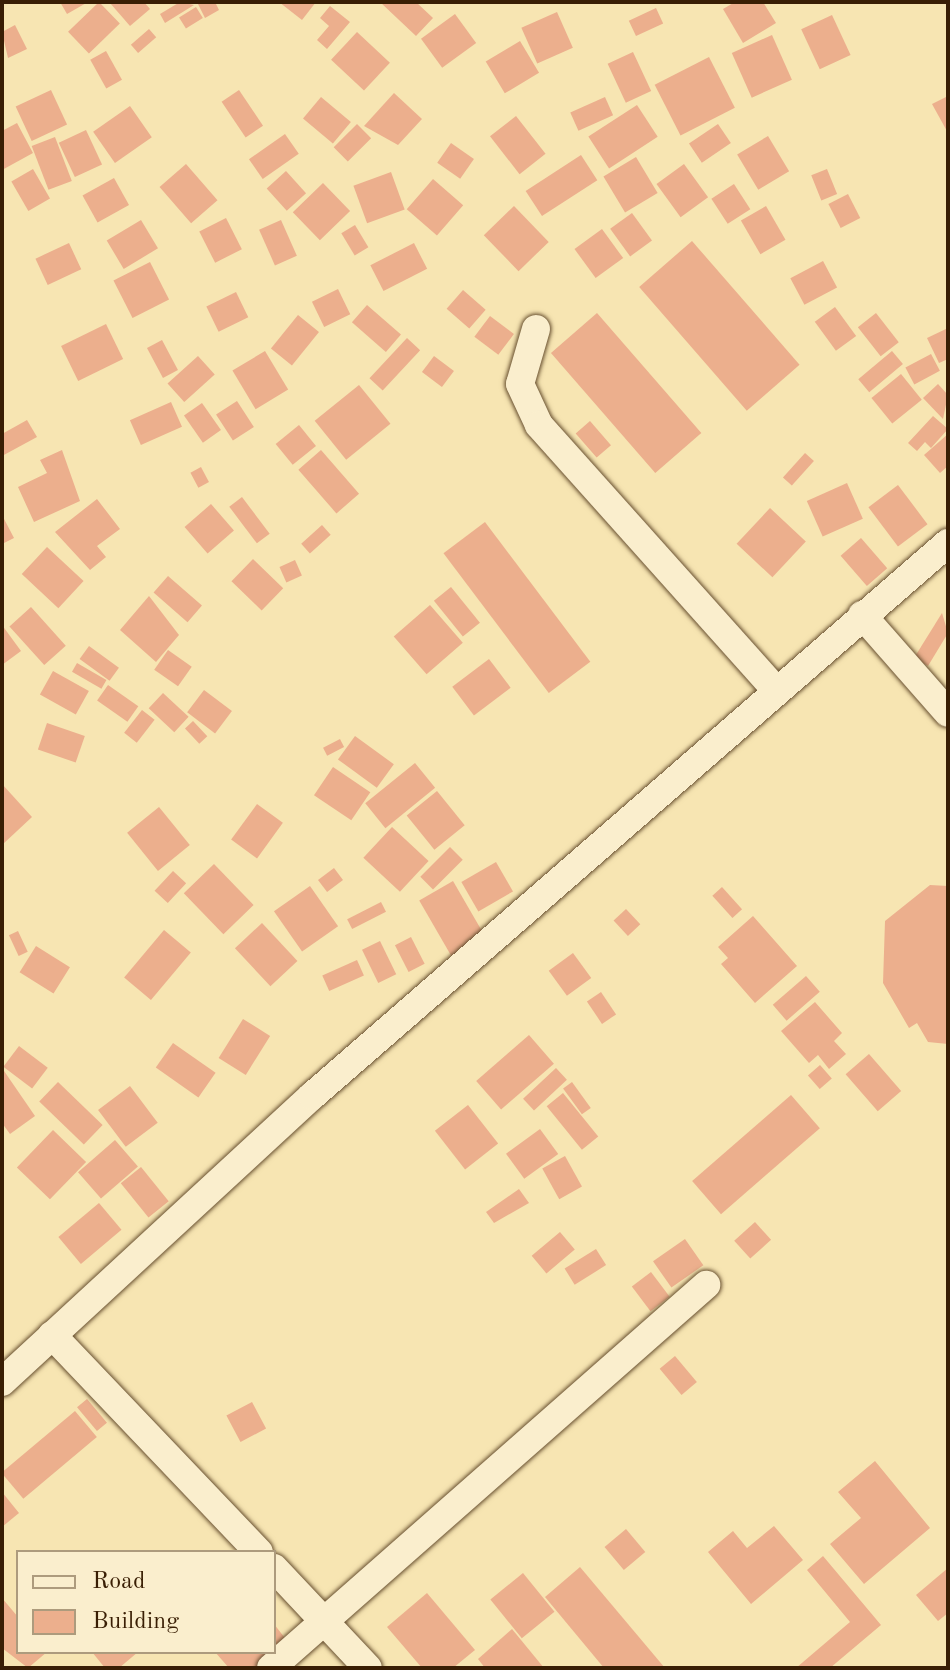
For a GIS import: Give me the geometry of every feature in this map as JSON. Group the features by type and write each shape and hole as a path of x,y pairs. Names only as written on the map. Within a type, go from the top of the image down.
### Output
{"street":[{"path":"536,329 520,384 539,425 777,691"},
{"path":"2,1382 312,1096 948,543"},
{"path":"862,615 948,713"},
{"path":"271,1668 706,1285"},
{"path":"52,1335 257,1550"},
{"path":"276,1570 368,1668"}],"building":[{"path":"60,2 88,2 67,14"},
{"path":"99,2 120,24 89,53 68,32"},
{"path":"144,2 150,9 130,26 110,3"},
{"path":"180,2 194,5 165,23 160,14"},
{"path":"215,2 219,10 205,18 198,4"},
{"path":"279,2 316,2 302,20"},
{"path":"380,2 416,2 433,18 416,36"},
{"path":"735,2 763,2 776,23 743,43 723,9"},
{"path":"330,6 350,22 327,49 317,40 329,26 320,18"},
{"path":"196,7 203,18 186,29 179,18"},
{"path":"656,8 663,23 636,36 629,21"},
{"path":"557,12 573,48 537,63 521,28"},
{"path":"455,14 476,43 442,68 421,39"},
{"path":"832,15 851,55 820,69 801,29"},
{"path":"15,25 27,49 8,58 2,32"},
{"path":"149,29 156,37 138,53 131,45"},
{"path":"357,32 390,63 364,90 331,60"},
{"path":"772,35 792,80 752,98 732,53"},
{"path":"520,41 539,73 505,93 486,62"},
{"path":"106,51 122,80 106,89 90,60"},
{"path":"633,52 651,91 626,103 608,64"},
{"path":"709,57 735,108 681,135 655,85"},
{"path":"51,90 67,124 32,141 16,106"},
{"path":"239,90 263,126 246,137 222,102"},
{"path":"394,93 422,119 398,145 364,126"},
{"path":"948,96 948,133 932,104"},
{"path":"321,97 351,122 333,144 303,118"},
{"path":"605,97 613,115 578,131 570,112"},
{"path":"637,105 658,137 609,168 588,137"},
{"path":"130,106 152,137 115,163 93,132"},
{"path":"516,116 546,154 520,174 490,136"},
{"path":"17,123 33,153 2,170 2,131"},
{"path":"357,124 371,138 348,161 334,147"},
{"path":"718,124 731,143 702,163 689,144"},
{"path":"86,130 102,164 75,177 59,143"},
{"path":"285,134 299,154 263,179 249,159"},
{"path":"768,136 789,171 758,190 737,155"},
{"path":"55,137 72,181 49,190 32,146"},
{"path":"451,143 474,159 460,179 437,163"},
{"path":"581,155 597,180 542,216 526,191"},
{"path":"636,157 658,193 625,213 603,177"},
{"path":"186,164 217,200 191,223 160,187"},
{"path":"684,164 708,197 681,217 656,184"},
{"path":"33,169 50,198 28,211 11,182"},
{"path":"827,169 837,194 821,200 811,175"},
{"path":"286,171 306,193 287,211 267,188"},
{"path":"391,172 405,210 367,223 353,186"},
{"path":"114,178 129,205 98,223 83,195"},
{"path":"433,179 463,205 437,235 407,209"},
{"path":"323,183 350,211 320,240 293,212"},
{"path":"734,184 750,209 728,224 711,199"},
{"path":"848,194 860,218 841,228 828,204"},
{"path":"514,206 549,242 519,271 484,235"},
{"path":"766,206 786,240 760,254 741,220"},
{"path":"632,213 652,241 630,256 610,229"},
{"path":"226,218 242,249 215,263 199,232"},
{"path":"141,220 158,248 124,269 107,241"},
{"path":"281,220 297,256 275,265 259,230"},
{"path":"355,225 368,247 355,256 341,233"},
{"path":"602,229 623,258 596,278 574,249"},
{"path":"692,241 800,365 747,411 639,287"},
{"path":"69,243 81,269 48,285 35,259"},
{"path":"414,243 427,269 384,291 370,265"},
{"path":"823,261 837,287 804,305 790,278"},
{"path":"150,262 169,299 133,318 113,281"},
{"path":"338,289 350,314 324,327 312,302"},
{"path":"463,290 486,310 469,329 447,309"},
{"path":"236,292 248,317 219,332 206,306"},
{"path":"367,305 401,335 386,352 352,322"},
{"path":"835,307 856,336 836,351 815,322"},
{"path":"597,313 701,433 655,473 551,353"},
{"path":"876,313 899,342 881,356 858,327"},
{"path":"298,315 319,332 292,365 271,348"},
{"path":"490,316 514,334 498,355 474,337"},
{"path":"106,324 123,359 78,381 61,346"},
{"path":"948,328 948,359 939,363 927,338"},
{"path":"407,338 420,350 383,391 369,378"},
{"path":"162,340 178,370 163,378 147,348"},
{"path":"265,351 288,390 256,409 232,371"},
{"path":"892,351 903,364 869,392 858,379"},
{"path":"931,354 940,371 914,384 905,368"},
{"path":"198,356 215,375 184,402 168,383"},
{"path":"434,356 454,371 442,387 422,372"},
{"path":"901,374 922,400 892,424 871,398"},
{"path":"938,384 948,395 943,419 923,398"},
{"path":"359,385 390,424 346,460 315,421"},
{"path":"237,401 254,427 233,441 216,415"},
{"path":"171,402 182,427 141,445 130,420"},
{"path":"202,403 221,430 203,443 184,416"},
{"path":"933,416 948,429 931,448 925,442 917,451 908,443"},
{"path":"27,420 37,437 2,456 2,434"},
{"path":"590,421 611,445 597,458 576,433"},
{"path":"299,425 316,446 293,465 276,444"},
{"path":"948,434 948,466 940,473 924,455"},
{"path":"62,450 80,501 34,522 18,487 47,473 40,460"},
{"path":"321,450 359,494 336,513 298,470"},
{"path":"805,453 814,461 792,486 783,478"},
{"path":"201,467 209,482 198,488 190,473"},
{"path":"847,483 863,519 823,537 807,501"},
{"path":"898,485 927,524 898,546 868,507"},
{"path":"242,497 270,534 257,543 229,507"},
{"path":"97,499 120,529 97,546 106,557 90,570 55,532"},
{"path":"211,504 234,530 208,553 185,527"},
{"path":"770,508 806,541 772,577 737,544"},
{"path":"2,515 14,538 2,544"},
{"path":"485,522 590,662 549,693 443,553"},
{"path":"322,525 331,535 310,553 301,544"},
{"path":"861,538 887,568 867,586 841,556"},
{"path":"47,547 84,581 58,608 22,574"},
{"path":"253,559 283,588 262,610 231,581"},
{"path":"295,560 302,576 286,582 279,567"},
{"path":"168,576 202,606 188,622 154,593"},
{"path":"451,587 480,623 463,637 434,601"},
{"path":"149,596 179,635 156,662 120,630"},
{"path":"430,605 463,643 427,674 394,636"},
{"path":"31,607 66,646 44,665 9,626"},
{"path":"942,613 948,633 928,666 914,658"},
{"path":"2,625 21,651 2,665"},
{"path":"89,646 119,668 110,681 80,659"},
{"path":"168,650 192,667 178,686 154,670"},
{"path":"489,659 511,688 474,715 452,687"},
{"path":"77,663 106,680 101,689 72,672"},
{"path":"53,671 89,691 76,714 40,695"},
{"path":"108,685 138,706 127,722 97,701"},
{"path":"204,690 232,711 215,733 187,712"},
{"path":"163,693 189,717 174,732 149,708"},
{"path":"142,710 155,720 137,743 124,733"},
{"path":"193,721 207,736 199,744 185,729"},
{"path":"47,723 85,736 76,762 38,749"},
{"path":"355,736 394,764 377,788 338,759"},
{"path":"340,739 344,747 327,756 323,748"},
{"path":"415,763 435,788 385,828 365,803"},
{"path":"333,767 370,792 351,820 314,795"},
{"path":"2,784 32,817 2,845"},
{"path":"437,791 465,825 434,850 407,816"},
{"path":"257,804 283,823 257,858 231,840"},
{"path":"159,807 190,845 158,871 127,833"},
{"path":"392,827 429,861 400,892 363,858"},
{"path":"450,847 463,860 433,889 420,877"},
{"path":"496,862 513,891 478,911 461,882"},
{"path":"214,864 254,905 223,934 184,893"},
{"path":"334,868 343,880 327,892 318,880"},
{"path":"173,871 186,883 168,903 155,891"},
{"path":"453,881 488,942 454,961 419,900"},
{"path":"930,885 948,886 948,1044 928,1042 917,1023 909,1028 883,983 885,921"},
{"path":"310,886 338,926 302,951 274,911"},
{"path":"722,887 742,909 732,918 712,896"},
{"path":"381,902 386,912 352,929 347,919"},
{"path":"626,909 640,924 628,936 614,921"},
{"path":"753,916 797,966 755,1003 721,964 728,958 718,947"},
{"path":"262,923 297,961 270,986 235,948"},
{"path":"164,930 191,952 151,1000 124,977"},
{"path":"18,931 28,952 19,956 9,935"},
{"path":"411,937 425,964 409,972 395,945"},
{"path":"380,941 396,974 378,983 362,950"},
{"path":"36,946 70,967 53,993 20,972"},
{"path":"573,953 591,978 567,996 549,971"},
{"path":"357,960 364,976 329,991 322,975"},
{"path":"806,976 820,992 787,1021 773,1005"},
{"path":"601,992 616,1014 602,1024 587,1002"},
{"path":"815,1002 842,1033 834,1041 846,1054 829,1069 818,1055 809,1063 781,1031"},
{"path":"243,1019 270,1036 246,1075 219,1058"},
{"path":"529,1035 554,1064 501,1110 476,1081"},
{"path":"173,1043 216,1073 198,1097 156,1068"},
{"path":"19,1046 48,1068 32,1088 3,1067"},
{"path":"869,1054 901,1091 878,1111 846,1074"},
{"path":"820,1065 832,1079 820,1089 808,1075"},
{"path":"2,1068 35,1116 10,1134 2,1123"},
{"path":"556,1068 567,1080 534,1110 523,1099"},
{"path":"58,1082 103,1125 84,1144 39,1101"},
{"path":"572,1082 591,1108 582,1114 563,1088"},
{"path":"130,1086 158,1123 126,1147 98,1110"},
{"path":"563,1093 598,1137 582,1150 547,1106"},
{"path":"791,1095 820,1128 721,1214 692,1181"},
{"path":"468,1105 498,1144 465,1169 435,1131"},
{"path":"540,1129 558,1154 524,1179 506,1154"},
{"path":"53,1130 86,1162 50,1199 17,1167"},
{"path":"115,1140 138,1166 101,1199 78,1172"},
{"path":"565,1156 582,1187 559,1199 542,1169"},
{"path":"141,1167 169,1201 148,1218 121,1183"},
{"path":"519,1189 529,1203 494,1223 486,1212"},
{"path":"99,1203 121,1230 81,1264 58,1237"},
{"path":"755,1222 771,1240 750,1259 734,1241"},
{"path":"560,1232 575,1250 546,1273 532,1256"},
{"path":"685,1239 703,1265 671,1288 653,1261"},
{"path":"596,1249 606,1265 575,1285 565,1269"},
{"path":"651,1272 670,1297 650,1311 632,1286"},
{"path":"675,1356 697,1382 682,1395 660,1369"},
{"path":"87,1399 107,1423 97,1431 77,1407"},
{"path":"252,1402 266,1428 240,1442 226,1416"},
{"path":"75,1411 97,1437 23,1499 2,1472"},
{"path":"875,1461 930,1528 864,1584 830,1544 861,1518 838,1492"},
{"path":"2,1492 19,1513 2,1527"},
{"path":"774,1526 803,1560 751,1604 708,1552 733,1531 747,1548"},
{"path":"626,1529 645,1552 624,1570 605,1547"},
{"path":"823,1556 881,1625 830,1668 796,1668 850,1622 807,1570"},
{"path":"580,1567 665,1668 604,1668 545,1597"},
{"path":"948,1568 948,1613 938,1621 916,1595"},
{"path":"523,1573 554,1612 522,1638 490,1599"},
{"path":"427,1593 475,1650 453,1668 422,1668 387,1627"},
{"path":"2,1598 16,1615 16,1654 45,1654 28,1668 2,1648"},
{"path":"276,1627 288,1642 276,1652"},
{"path":"512,1629 544,1668 485,1668 478,1659"},
{"path":"94,1654 136,1654 119,1668 105,1668"},
{"path":"217,1654 274,1654 257,1668 229,1668"}]}
